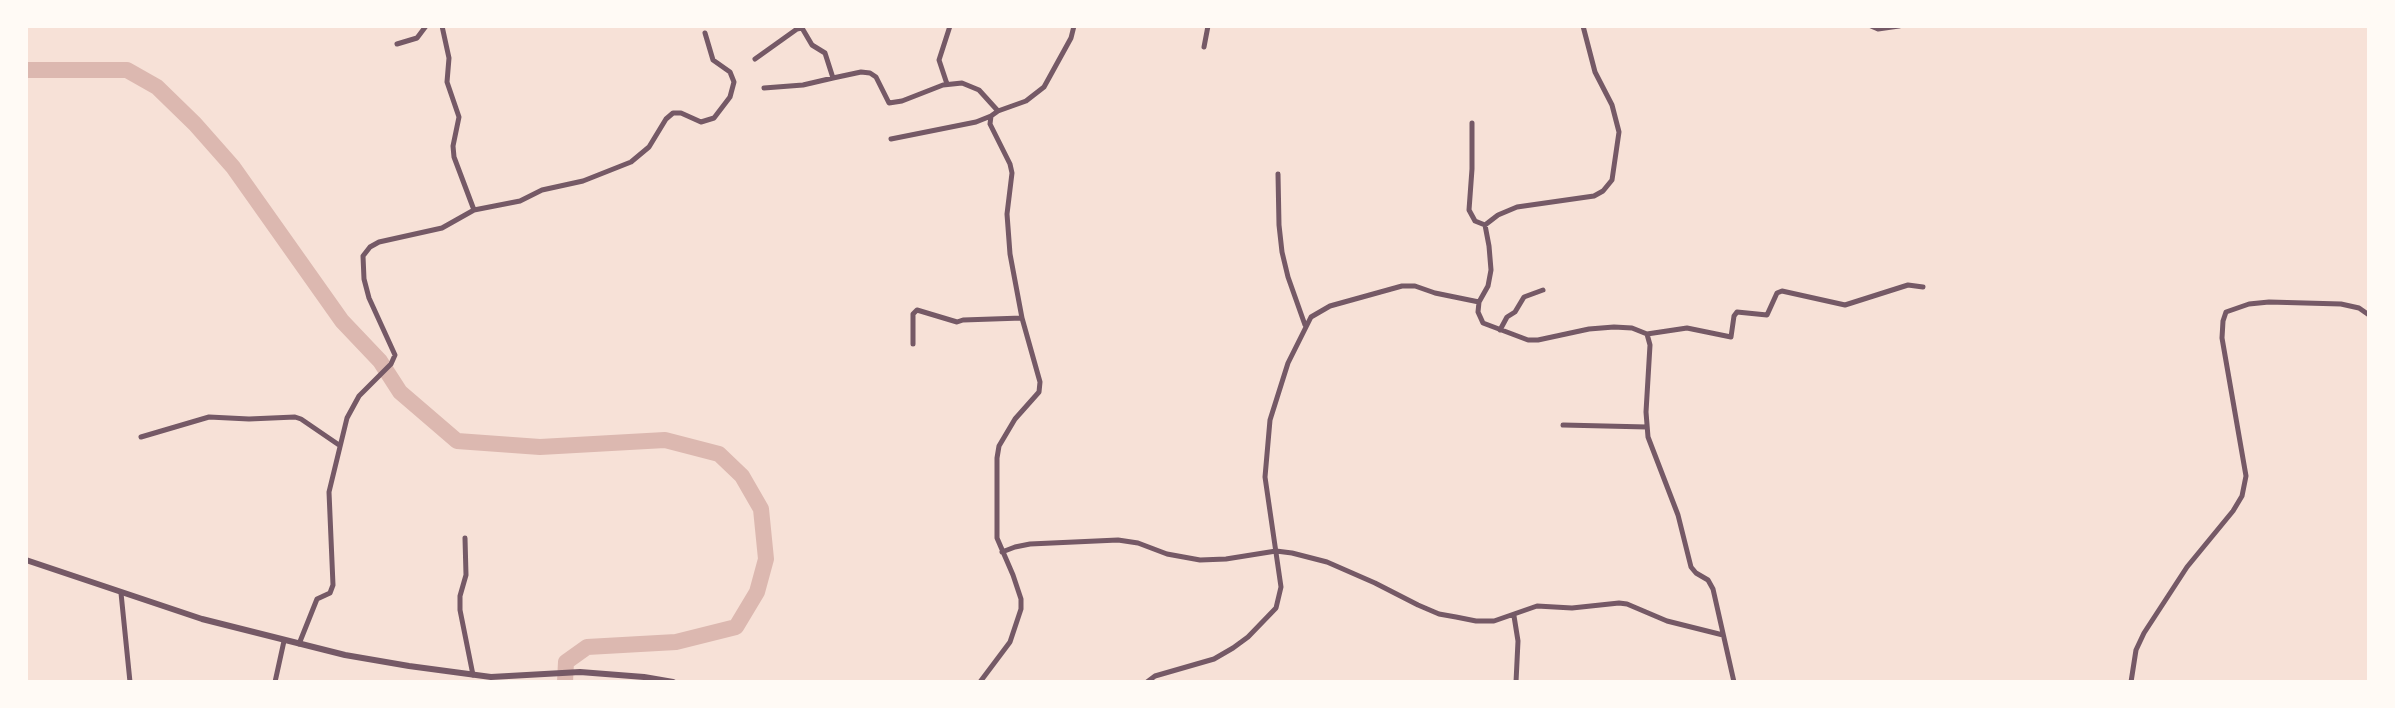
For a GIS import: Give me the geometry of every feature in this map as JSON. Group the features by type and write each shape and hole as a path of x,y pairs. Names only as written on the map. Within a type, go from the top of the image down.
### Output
{"street":[{"path":"397,44 417,38 426,26"},
{"path":"442,26 449,58 447,82 459,117 454,157 474,210"},
{"path":"947,84 939,60 950,26"},
{"path":"891,139 976,122 1026,101 1044,87 1071,38 1074,26"},
{"path":"1204,47 1208,26"},
{"path":"1485,225 1517,207 1594,196 1612,180 1619,132 1612,105 1595,72 1583,26"},
{"path":"1871,26 1878,29 1899,26"},
{"path":"755,59 802,28 812,45 825,53 833,78"},
{"path":"299,644 317,599 330,593 333,585 329,492 347,418 359,396 395,359 395,351 369,298 363,256 379,242 442,228 474,210 520,201 542,190 583,181 631,162 649,147 673,113 681,113 701,122 714,118 730,97 734,82 730,72 713,60 705,33"},
{"path":"764,88 803,85 861,72 876,77 886,100 891,103 947,84 962,83 973,86 985,95 998,111"},
{"path":"980,682 1010,642 1020,619 1021,599 1002,552 996,527 999,446 1040,387 1022,318 1007,225 1012,173 990,124 991,116"},
{"path":"1472,123 1469,210 1475,221 1485,225"},
{"path":"1278,174 1282,252 1305,326"},
{"path":"1485,225 1491,270 1478,312 1481,320 1528,340 1614,327 1632,328 1647,334 1687,328 1731,337 1737,312 1767,315 1777,293 1782,291 1845,305 1908,285 1923,287"},
{"path":"1147,682 1155,676 1214,659 1248,637 1276,608 1281,595 1265,477 1270,420 1282,377 1311,317 1322,309 1402,286 1415,286 1479,302"},
{"path":"1500,330 1524,297 1543,290"},
{"path":"2131,682 2136,650 2149,624 2187,567 2242,496 2246,476 2222,338 2226,312 2249,304 2269,302 2341,304 2359,308 2369,315"},
{"path":"913,344 913,314 917,310 957,322 1022,318"},
{"path":"1647,334 1650,350 1647,427 1678,515 1691,567 1711,583 1734,682"},
{"path":"141,437 209,417 295,417 339,445"},
{"path":"1563,425 1647,427"},
{"path":"465,538 466,575 460,610 473,675"},
{"path":"1002,552 1030,544 1118,540 1200,560 1276,551 1327,562 1439,614 1476,621 1494,621 1537,606 1572,608 1619,603 1667,621 1723,635"},
{"path":"26,560 202,619 284,641 386,662 491,677 580,672 673,682"},
{"path":"121,593 130,682"},
{"path":"1514,616 1518,641 1516,682"},
{"path":"275,682 284,641"}],"waterway":[{"path":"26,70 127,70 157,87 233,167 342,321 380,361 400,392 457,441 540,447 665,440 719,454 742,476 761,509 766,559 757,592 736,627 676,642 587,647 566,662 565,682"}]}
